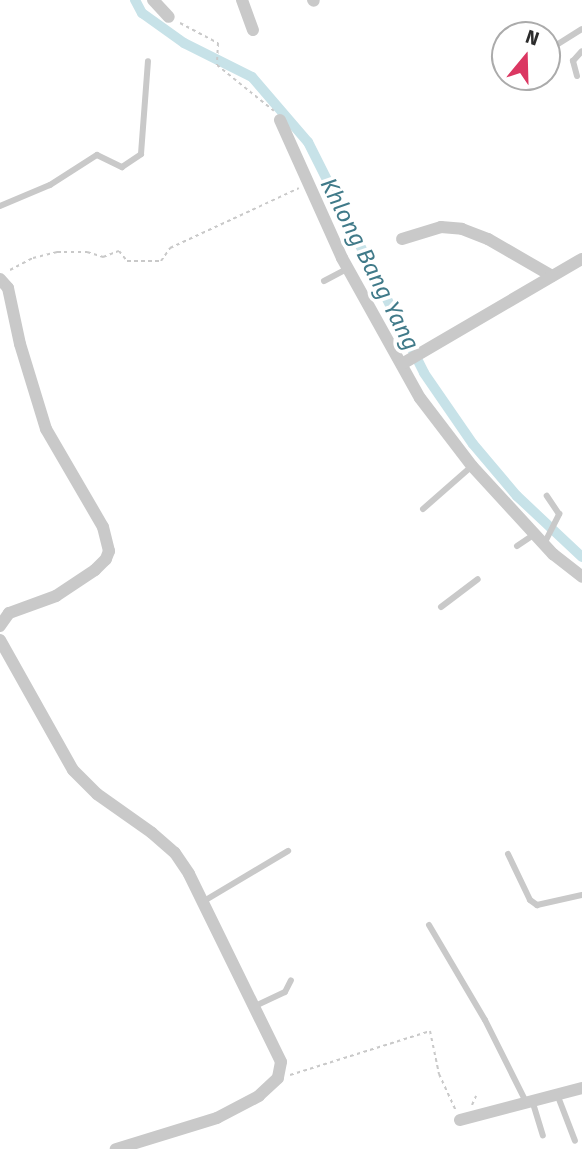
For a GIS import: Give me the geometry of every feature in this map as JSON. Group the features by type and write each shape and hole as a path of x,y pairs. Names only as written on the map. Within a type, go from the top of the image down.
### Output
{"street":[{"path":"153,0 169,17"},
{"path":"242,0 253,30"},
{"path":"280,120 348,268 405,363 420,398 472,466 582,577"},
{"path":"402,239 441,227 462,229 488,239 552,276"},
{"path":"405,363 582,259"},
{"path":"0,279 8,288 20,344 46,429 103,527 109,551 106,559 95,570 56,596 9,613 0,626"},
{"path":"0,640 73,770 97,794 175,853 204,901 281,1062 278,1078 259,1096 217,1118 116,1149"},
{"path":"460,1119 582,1088"}],"lane":[{"path":"561,42 582,29"},
{"path":"577,76 573,61 582,51"},
{"path":"0,206 50,185 97,155 122,167 141,154 148,61"},
{"path":"324,281 348,268"},
{"path":"423,509 472,466"},
{"path":"517,546 543,537 558,518 558,511 547,496"},
{"path":"441,607 478,579"},
{"path":"204,901 288,851"},
{"path":"508,854 530,900 537,905 582,895"},
{"path":"429,925 529,1101 542,1135"},
{"path":"255,1006 285,992 291,980"},
{"path":"557,1094 575,1141"}],"path":[{"path":"169,17 218,43 217,65 272,108 280,120"},
{"path":"0,279 21,264 57,252 88,252 103,257 119,251 127,261 161,261 170,248 310,183"},
{"path":"278,1078 430,1031 439,1074 460,1119"}],"waterway":[{"name":"Khlong Bang Yang","path":"135,0 142,13 184,43 252,77 308,142 424,373 473,444 517,496 582,557"}]}
